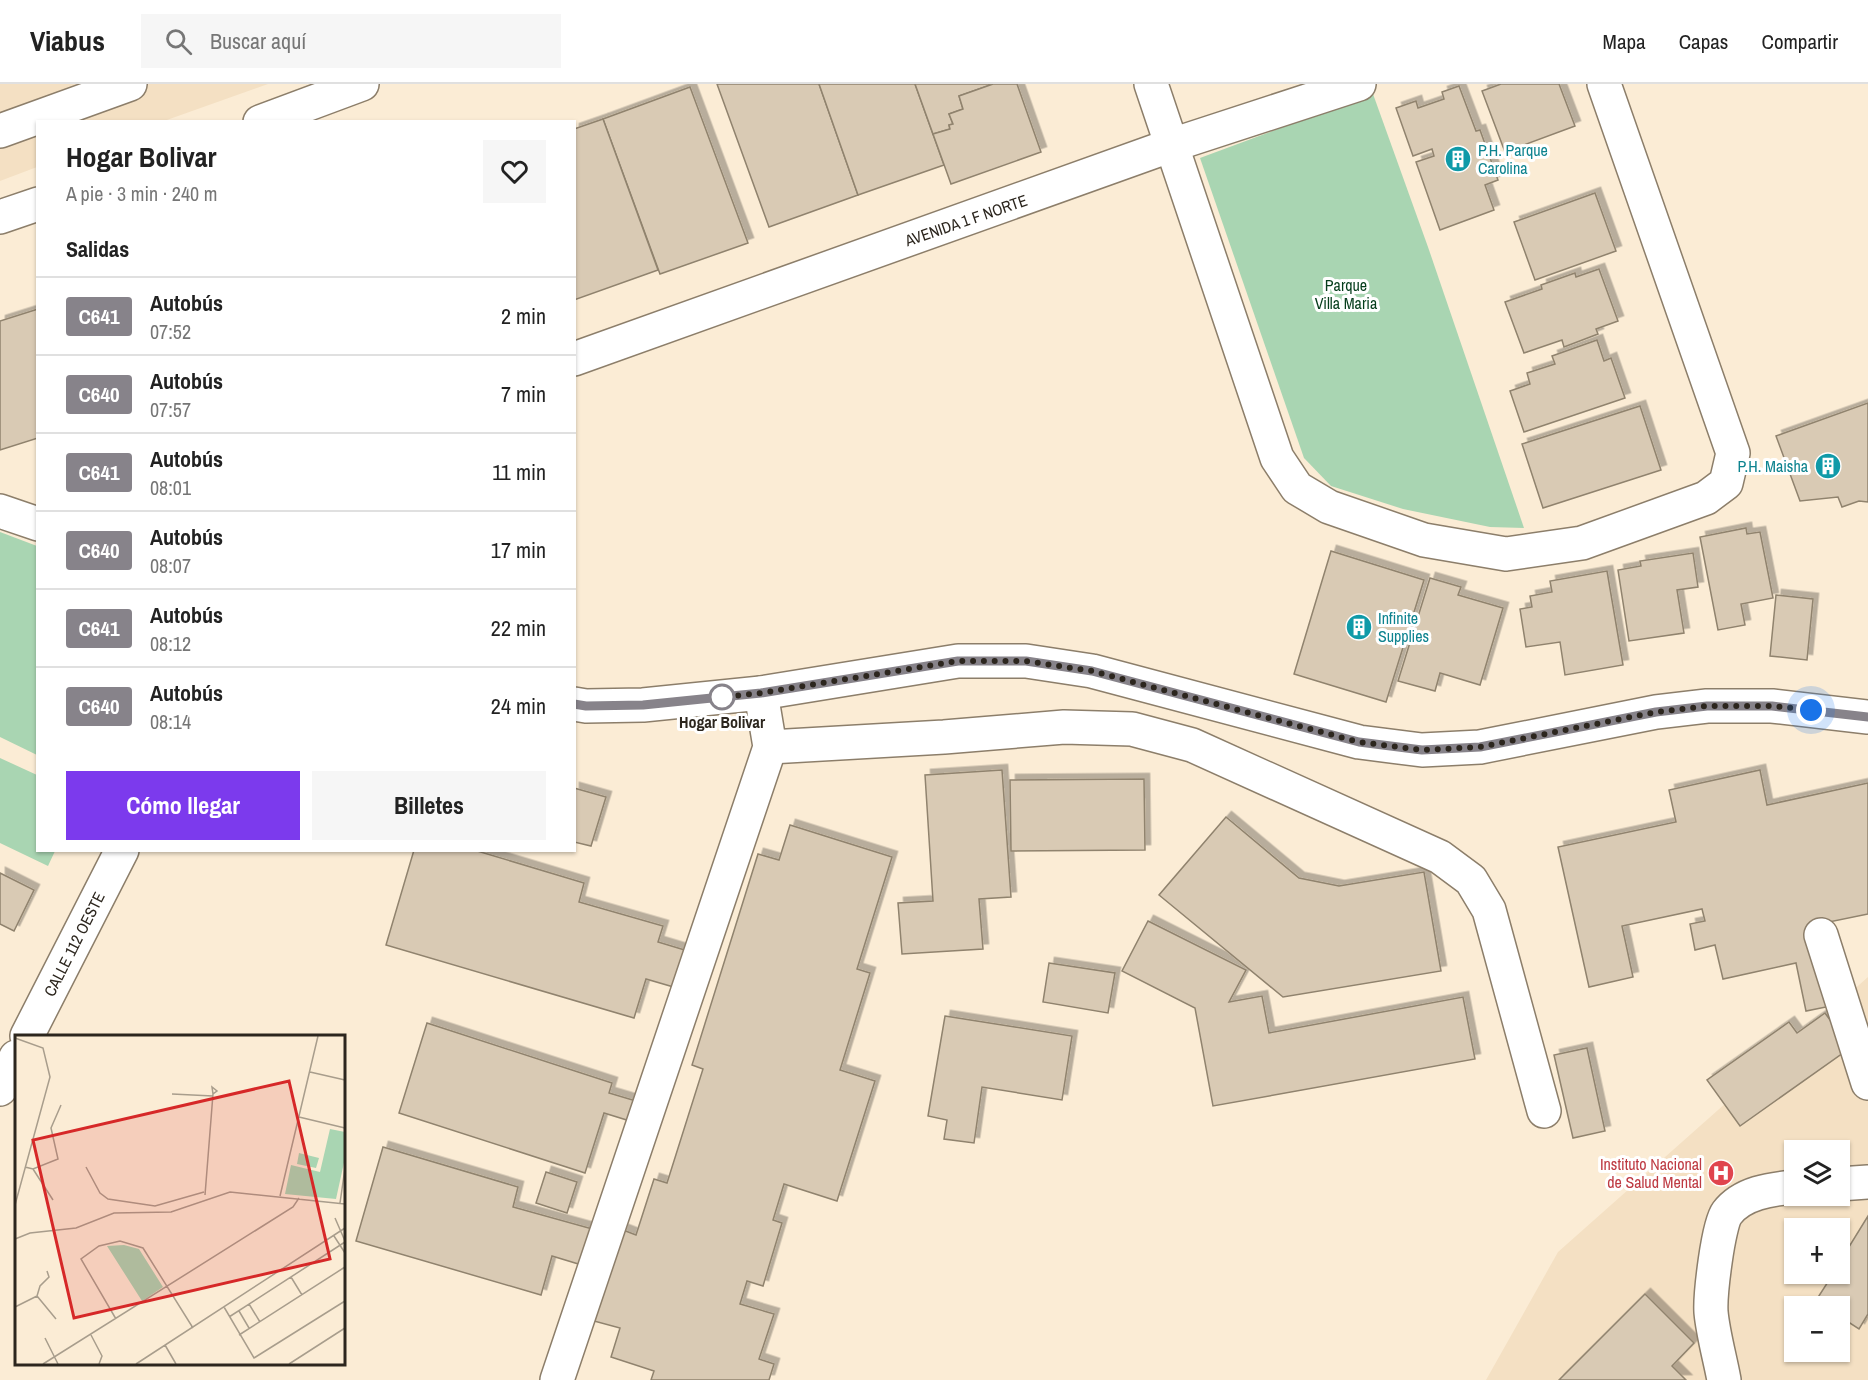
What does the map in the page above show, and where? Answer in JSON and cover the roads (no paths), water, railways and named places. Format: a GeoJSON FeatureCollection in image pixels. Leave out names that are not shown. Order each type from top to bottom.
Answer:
{"type":"FeatureCollection","features":[{"type":"Feature","properties":{"kind":"street"},"geometry":{"type":"LineString","coordinates":[[0,131],[130,84]]}},
{"type":"Feature","properties":{"kind":"street"},"geometry":{"type":"LineString","coordinates":[[265,120],[362,84]]}},
{"type":"Feature","properties":{"kind":"street"},"geometry":{"type":"LineString","coordinates":[[1151,84],[1277,458],[1297,488],[1329,507],[1424,540],[1506,554],[1582,543],[1706,498],[1726,483],[1733,453],[1604,84]]}},
{"type":"Feature","properties":{"kind":"street","name":"AVENIDA 1 F NORTE"},"geometry":{"type":"LineString","coordinates":[[576,358],[1172,146],[1359,84]]}},
{"type":"Feature","properties":{"kind":"street"},"geometry":{"type":"LineString","coordinates":[[0,218],[36,205]]}},
{"type":"Feature","properties":{"kind":"street"},"geometry":{"type":"LineString","coordinates":[[0,511],[36,523]]}},
{"type":"Feature","properties":{"kind":"street"},"geometry":{"type":"LineString","coordinates":[[576,704],[643,705],[761,693],[958,661],[1026,661],[1092,671],[1359,742],[1422,750],[1480,747],[1656,712],[1707,706],[1772,706],[1868,717]]}},
{"type":"Feature","properties":{"kind":"street"},"geometry":{"type":"LineString","coordinates":[[557,1380],[770,747],[761,693]]}},
{"type":"Feature","properties":{"kind":"street"},"geometry":{"type":"LineString","coordinates":[[770,747],[944,737],[1064,727],[1132,729],[1192,745],[1440,857],[1471,880],[1489,910],[1544,1111]]}},
{"type":"Feature","properties":{"kind":"street","name":"CALLE 112 OESTE"},"geometry":{"type":"LineString","coordinates":[[28,1035],[121,852]]}},
{"type":"Feature","properties":{"kind":"street"},"geometry":{"type":"LineString","coordinates":[[1821,935],[1868,1083]]}},
{"type":"Feature","properties":{"kind":"street"},"geometry":{"type":"LineString","coordinates":[[0,1089],[15,1058]]}},
{"type":"Feature","properties":{"kind":"street"},"geometry":{"type":"LineString","coordinates":[[1850,1183],[1868,1182]]}},
{"type":"Feature","properties":{"kind":"street"},"geometry":{"type":"LineString","coordinates":[[1724,1380],[1711,1311],[1717,1244],[1726,1213],[1747,1197],[1784,1188]]}},
{"type":"Feature","properties":{"kind":"place","name":"P.H. Parque Carolina"},"geometry":{"type":"Point","coordinates":[1458,159]}},
{"type":"Feature","properties":{"kind":"place","name":"P.H. Maisha"},"geometry":{"type":"Point","coordinates":[1828,466]}},
{"type":"Feature","properties":{"kind":"place","name":"Infinite Supplies"},"geometry":{"type":"Point","coordinates":[1359,627]}},
{"type":"Feature","properties":{"kind":"place","name":"Hogar Bolivar"},"geometry":{"type":"Point","coordinates":[722,697]}},
{"type":"Feature","properties":{"kind":"place","name":"Instituto Nacional de Salud Mental"},"geometry":{"type":"Point","coordinates":[1721,1173]}},
{"type":"Feature","properties":{"kind":"park label","name":"Parque Villa Maria"},"geometry":{"type":"Point","coordinates":[1346,294]}}]}
